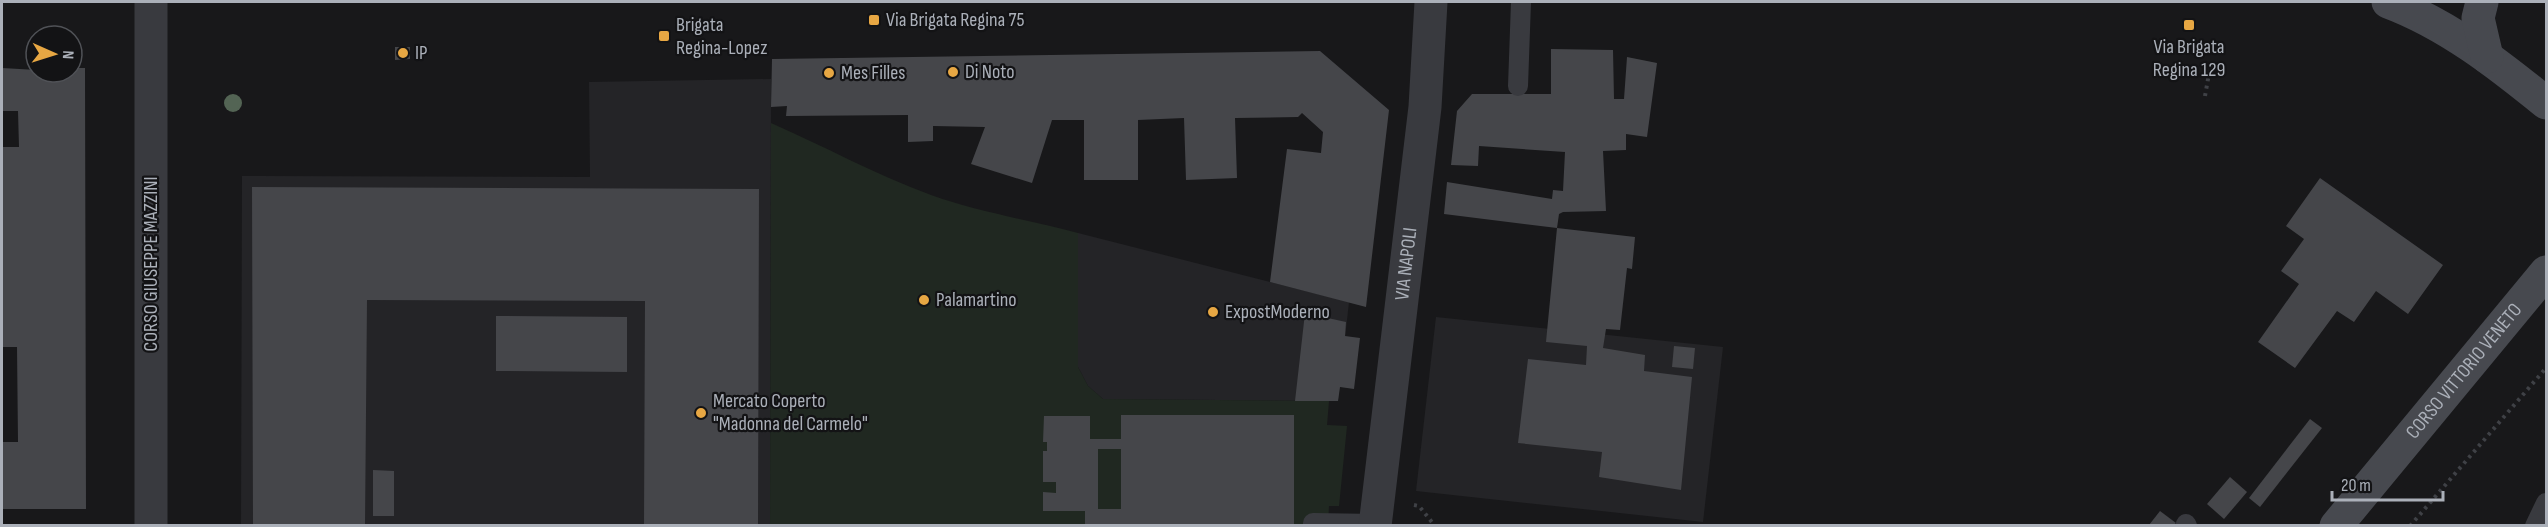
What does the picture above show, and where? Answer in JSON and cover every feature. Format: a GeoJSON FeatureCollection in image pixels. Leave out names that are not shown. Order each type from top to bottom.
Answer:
{"type":"FeatureCollection","features":[{"type":"Feature","properties":{"kind":"main road"},"geometry":{"type":"LineString","coordinates":[[2388,2],[2421,16],[2487,57],[2547,104]]}},
{"type":"Feature","properties":{"kind":"main road"},"geometry":{"type":"LineString","coordinates":[[2482,2],[2478,18],[2487,57]]}},
{"type":"Feature","properties":{"kind":"main road","name":"CORSO VITTORIO VENETO"},"geometry":{"type":"LineString","coordinates":[[2336,525],[2547,272]]}},
{"type":"Feature","properties":{"kind":"street","name":"CORSO GIUSEPPE MAZZINI"},"geometry":{"type":"LineString","coordinates":[[151,2],[151,525]]}},
{"type":"Feature","properties":{"kind":"street","name":"VIA NAPOLI"},"geometry":{"type":"LineString","coordinates":[[1375,525],[1425,107],[1431,2]]}},
{"type":"Feature","properties":{"kind":"lane"},"geometry":{"type":"LineString","coordinates":[[1518,86],[1521,2]]}},
{"type":"Feature","properties":{"kind":"lane"},"geometry":{"type":"LineString","coordinates":[[2535,525],[2547,503]]}},
{"type":"Feature","properties":{"kind":"lane"},"geometry":{"type":"LineString","coordinates":[[1313,525],[1313,523],[1321,522],[1375,525]]}},
{"type":"Feature","properties":{"kind":"path"},"geometry":{"type":"LineString","coordinates":[[2205,96],[2210,68]]}},
{"type":"Feature","properties":{"kind":"path"},"geometry":{"type":"LineString","coordinates":[[2410,525],[2547,368]]}},
{"type":"Feature","properties":{"kind":"shaded area"},"geometry":{"type":"Polygon","coordinates":[[[771,79],[770,525],[241,526],[242,176],[590,177],[589,82],[771,79]]]}},
{"type":"Feature","properties":{"kind":"shaded area","name":"Palamartino"},"geometry":{"type":"Polygon","coordinates":[[[771,123],[890,179],[931,195],[1078,233],[1078,367],[1088,386],[1103,399],[1329,401],[1327,425],[1347,426],[1339,506],[1329,506],[1328,525],[770,526],[771,123]]]}},
{"type":"Feature","properties":{"kind":"shaded area","name":"ExpostModerno"},"geometry":{"type":"Polygon","coordinates":[[[1078,233],[1349,302],[1338,401],[1103,399],[1088,386],[1078,367],[1078,233]]]}},
{"type":"Feature","properties":{"kind":"shaded area"},"geometry":{"type":"Polygon","coordinates":[[[1436,317],[1723,347],[1703,522],[1416,491],[1436,317]]]}},
{"type":"Feature","properties":{"kind":"building","name":"IP"},"geometry":{"type":"Polygon","coordinates":[[[395,47],[410,47],[410,59],[395,60],[395,47]]]}},
{"type":"Feature","properties":{"kind":"building"},"geometry":{"type":"Polygon","coordinates":[[[1551,49],[1613,50],[1614,99],[1624,99],[1627,57],[1657,63],[1647,137],[1626,134],[1626,150],[1603,151],[1606,211],[1563,212],[1559,214],[1557,228],[1444,214],[1447,182],[1552,199],[1553,190],[1563,191],[1565,152],[1479,146],[1478,166],[1451,165],[1457,111],[1472,94],[1551,94],[1551,49]]]}},
{"type":"Feature","properties":{"kind":"building"},"geometry":{"type":"Polygon","coordinates":[[[1320,51],[1389,110],[1366,307],[1270,282],[1287,149],[1321,153],[1323,132],[1302,113],[1298,117],[1235,118],[1237,178],[1186,180],[1184,118],[1138,120],[1138,180],[1084,180],[1084,120],[1052,120],[1032,183],[971,164],[985,127],[933,126],[933,141],[908,142],[908,115],[786,116],[787,106],[771,107],[772,59],[1320,51]]]}},
{"type":"Feature","properties":{"kind":"building"},"geometry":{"type":"Polygon","coordinates":[[[2,68],[24,69],[24,84],[84,84],[85,68],[86,509],[2,509],[2,442],[18,442],[17,347],[2,347],[2,147],[19,147],[18,111],[2,111],[2,68]]]}},
{"type":"Feature","properties":{"kind":"building"},"geometry":{"type":"Polygon","coordinates":[[[2320,178],[2443,265],[2408,314],[2376,291],[2354,322],[2337,311],[2295,368],[2258,342],[2299,284],[2281,271],[2304,239],[2286,226],[2320,178]]]}},
{"type":"Feature","properties":{"kind":"building","name":"Mercato Coperto \"Madonna del Carmelo\""},"geometry":{"type":"Polygon","coordinates":[[[252,187],[759,189],[758,525],[644,525],[645,301],[367,300],[365,525],[253,525],[252,187]]]}},
{"type":"Feature","properties":{"kind":"building"},"geometry":{"type":"Polygon","coordinates":[[[1557,228],[1635,237],[1632,269],[1627,268],[1620,330],[1606,329],[1603,348],[1645,355],[1644,371],[1692,377],[1681,490],[1599,477],[1602,452],[1518,443],[1528,359],[1586,365],[1587,346],[1546,342],[1557,228]]]}},
{"type":"Feature","properties":{"kind":"building"},"geometry":{"type":"Polygon","coordinates":[[[1305,313],[1346,322],[1345,336],[1360,338],[1354,389],[1340,387],[1338,401],[1295,401],[1305,313]]]}},
{"type":"Feature","properties":{"kind":"building"},"geometry":{"type":"Polygon","coordinates":[[[496,316],[627,317],[627,372],[496,371],[496,316]]]}},
{"type":"Feature","properties":{"kind":"building"},"geometry":{"type":"Polygon","coordinates":[[[1674,346],[1695,348],[1693,369],[1672,367],[1674,346]]]}},
{"type":"Feature","properties":{"kind":"building"},"geometry":{"type":"Polygon","coordinates":[[[1121,415],[1294,415],[1294,525],[1085,525],[1085,511],[1043,511],[1043,492],[1056,493],[1056,482],[1043,482],[1043,451],[1047,451],[1047,442],[1043,442],[1044,416],[1090,416],[1090,439],[1121,439],[1121,415]],[[1098,449],[1098,509],[1121,509],[1121,449],[1098,449]]]}},
{"type":"Feature","properties":{"kind":"building"},"geometry":{"type":"Polygon","coordinates":[[[2310,419],[2322,428],[2260,507],[2249,498],[2310,419]]]}},
{"type":"Feature","properties":{"kind":"building"},"geometry":{"type":"Polygon","coordinates":[[[373,470],[394,471],[394,516],[373,516],[373,470]]]}},
{"type":"Feature","properties":{"kind":"building"},"geometry":{"type":"Polygon","coordinates":[[[2230,477],[2247,492],[2224,519],[2207,504],[2230,477]]]}},
{"type":"Feature","properties":{"kind":"building"},"geometry":{"type":"Polygon","coordinates":[[[2160,511],[2176,523],[2174,525],[2149,525],[2160,511]]]}},
{"type":"Feature","properties":{"kind":"place","name":"Via Brigata Regina 75"},"geometry":{"type":"Point","coordinates":[874,20]}},
{"type":"Feature","properties":{"kind":"place","name":"Via Brigata Regina 129"},"geometry":{"type":"Point","coordinates":[2189,25]}},
{"type":"Feature","properties":{"kind":"place","name":"Brigata Regina-Lopez"},"geometry":{"type":"Point","coordinates":[664,36]}},
{"type":"Feature","properties":{"kind":"place","name":"IP"},"geometry":{"type":"Point","coordinates":[403,53]}},
{"type":"Feature","properties":{"kind":"place","name":"Di Noto"},"geometry":{"type":"Point","coordinates":[953,72]}},
{"type":"Feature","properties":{"kind":"place","name":"Mes Filles"},"geometry":{"type":"Point","coordinates":[829,73]}},
{"type":"Feature","properties":{"kind":"place","name":"Palamartino"},"geometry":{"type":"Point","coordinates":[924,300]}},
{"type":"Feature","properties":{"kind":"place","name":"ExpostModerno"},"geometry":{"type":"Point","coordinates":[1213,312]}},
{"type":"Feature","properties":{"kind":"place","name":"Mercato Coperto \"Madonna del Carmelo\""},"geometry":{"type":"Point","coordinates":[701,413]}}]}
